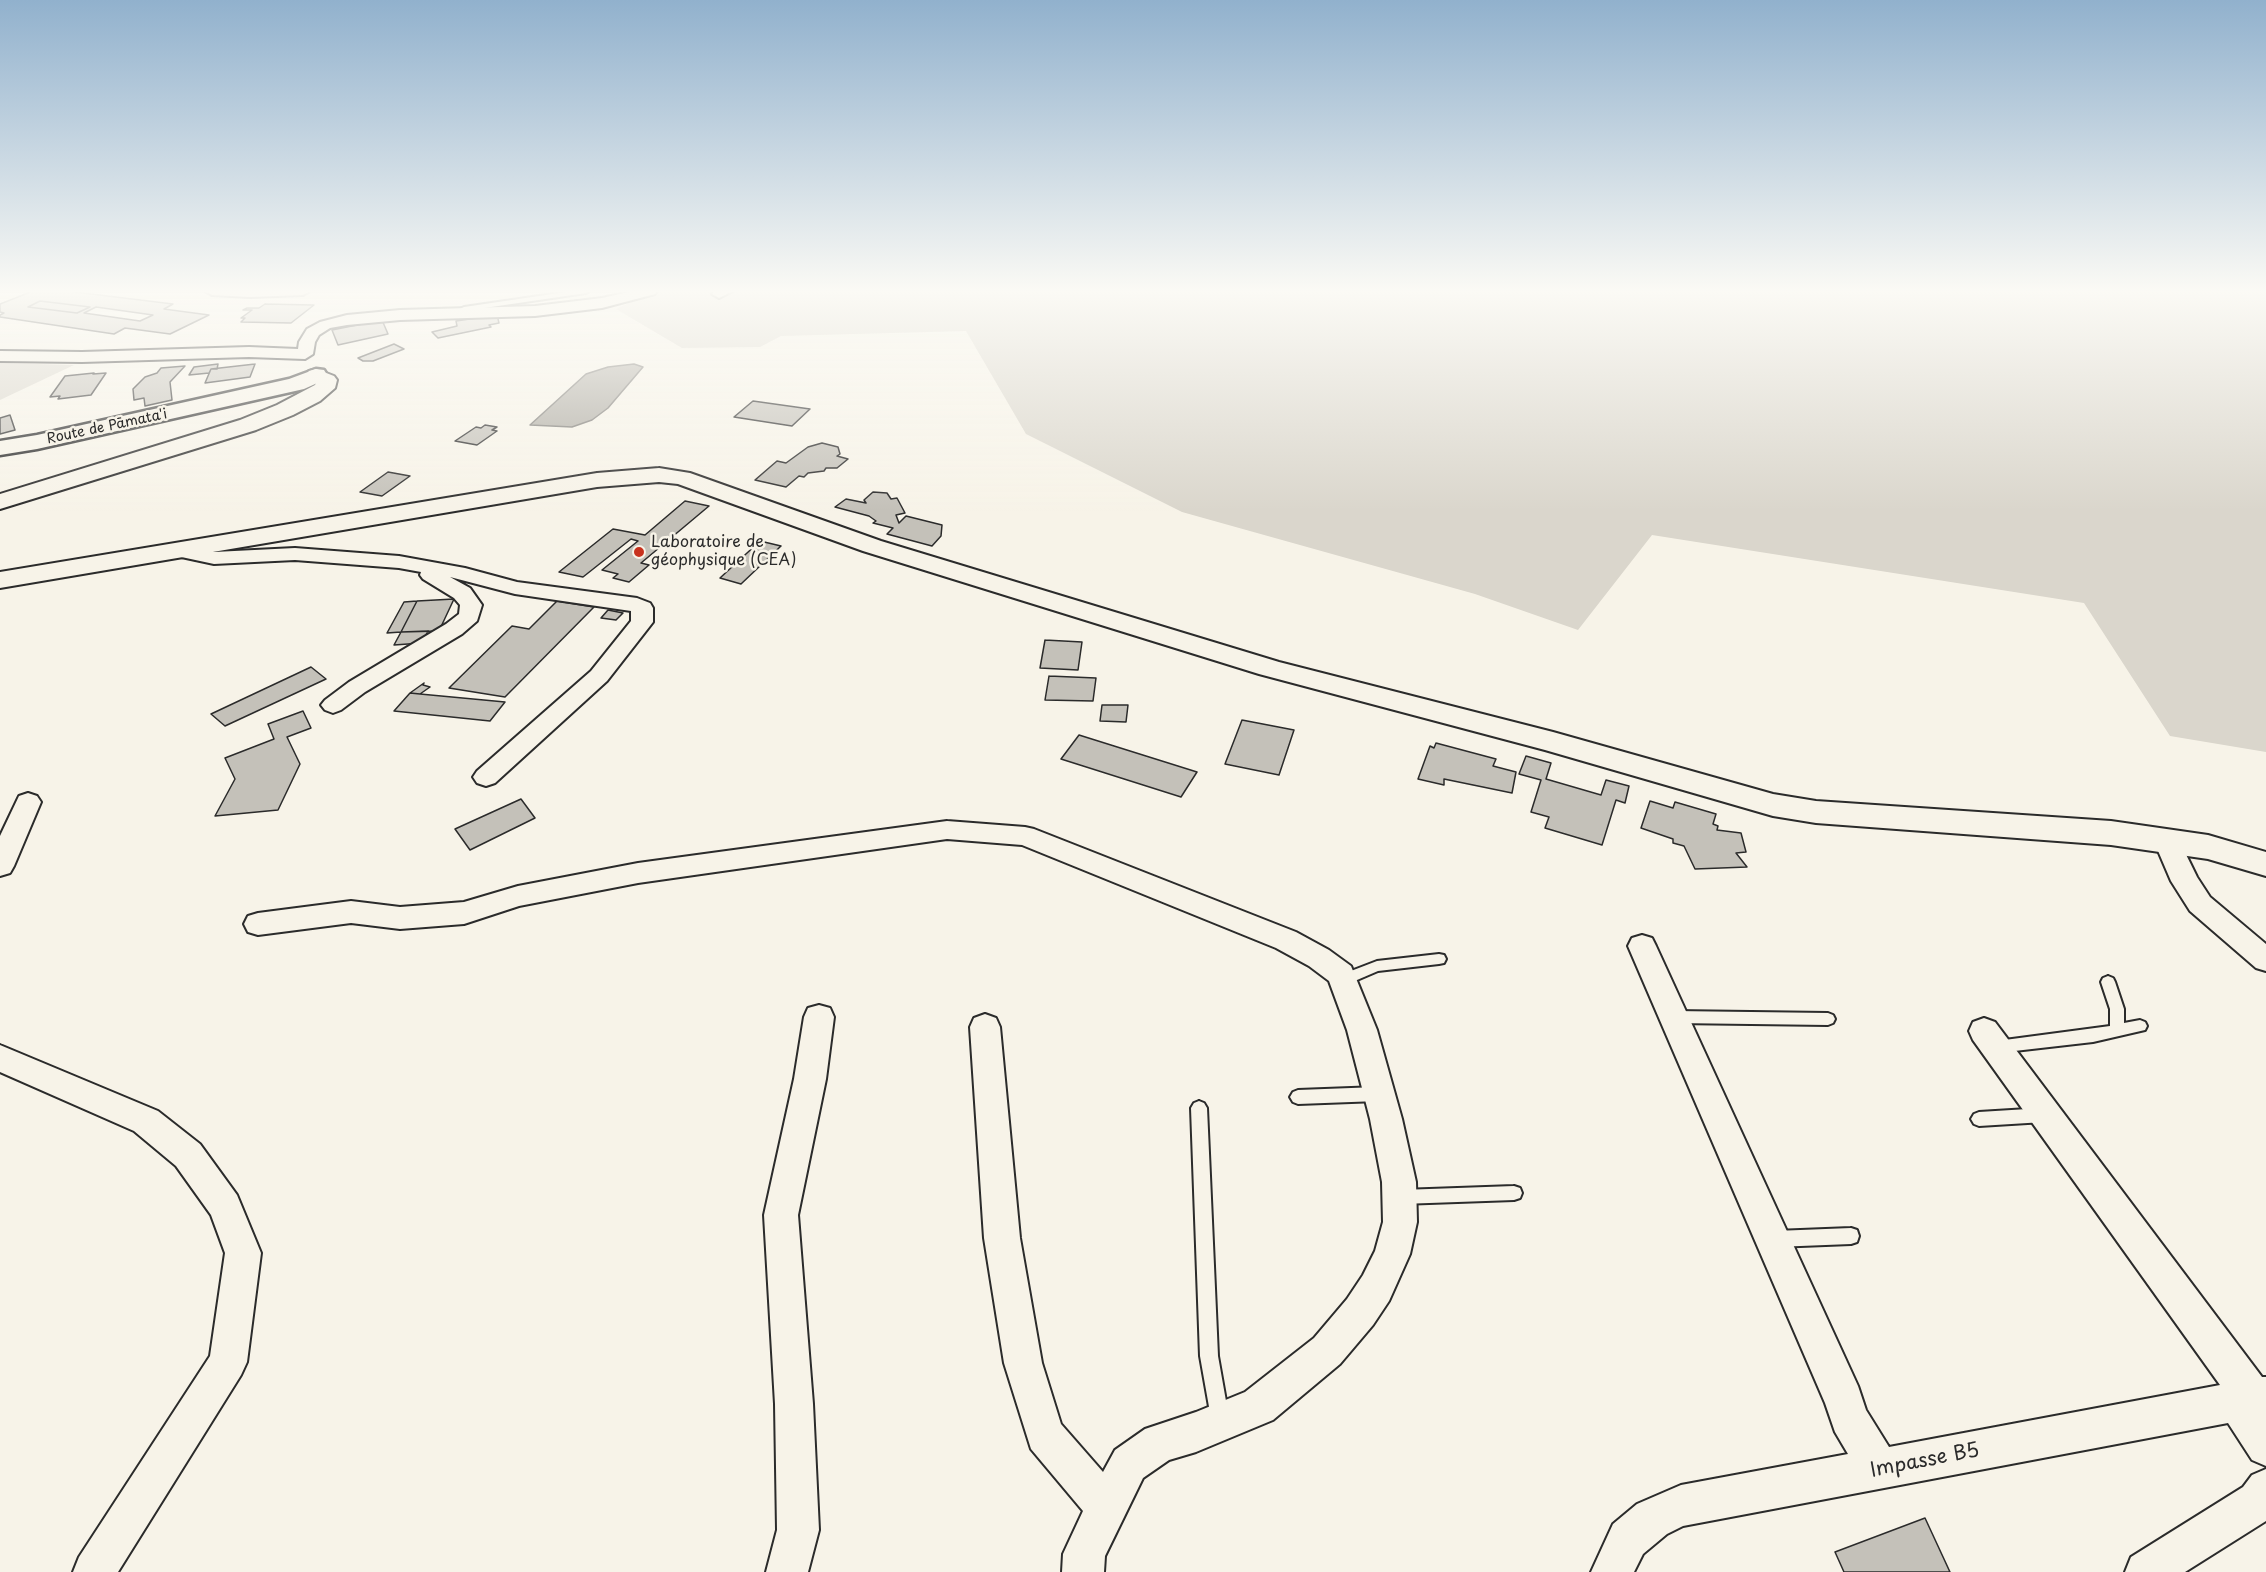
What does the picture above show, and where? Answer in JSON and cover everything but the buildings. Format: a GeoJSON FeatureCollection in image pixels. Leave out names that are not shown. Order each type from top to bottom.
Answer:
{"type":"FeatureCollection","features":[{"type":"Feature","properties":{"kind":"main road","name":"Route de Pāmata'i"},"geometry":{"type":"LineString","coordinates":[[0,448],[37,442],[296,384],[316,375]]}},
{"type":"Feature","properties":{"kind":"street"},"geometry":{"type":"LineString","coordinates":[[0,502],[248,425],[285,410],[325,387],[327,380],[316,375],[321,371],[318,364]]}},
{"type":"Feature","properties":{"kind":"street"},"geometry":{"type":"LineString","coordinates":[[0,580],[597,480],[638,475],[670,477],[738,497],[872,546],[1269,668],[1553,742],[1773,805],[1816,812],[2021,825],[2166,840],[2208,847],[2266,864]]}},
{"type":"Feature","properties":{"kind":"street"},"geometry":{"type":"LineString","coordinates":[[179,551],[214,558],[295,555],[399,562],[465,574],[515,588],[629,603],[642,608],[642,622],[599,676],[486,777]]}},
{"type":"Feature","properties":{"kind":"street"},"geometry":{"type":"LineString","coordinates":[[333,705],[367,681],[454,629],[469,616],[471,604],[462,593],[442,580],[399,562]]}},
{"type":"Feature","properties":{"kind":"street"},"geometry":{"type":"LineString","coordinates":[[0,866],[28,802]]}},
{"type":"Feature","properties":{"kind":"street"},"geometry":{"type":"LineString","coordinates":[[258,924],[351,912],[400,918],[464,913],[518,896],[638,873],[947,830],[1025,836],[1286,940],[1319,958],[1341,974],[1362,1030],[1399,1182],[1400,1222],[1392,1254],[1376,1288],[1360,1312],[1327,1351],[1260,1406],[1159,1443],[1129,1464],[1083,1554],[1083,1572]]}},
{"type":"Feature","properties":{"kind":"street"},"geometry":{"type":"LineString","coordinates":[[2166,840],[2185,881],[2200,904],[2266,960]]}},
{"type":"Feature","properties":{"kind":"street"},"geometry":{"type":"LineString","coordinates":[[1642,946],[1844,1400],[1849,1418],[1880,1470]]}},
{"type":"Feature","properties":{"kind":"street"},"geometry":{"type":"LineString","coordinates":[[788,1572],[798,1530],[794,1404],[781,1215],[810,1079],[819,1017]]}},
{"type":"Feature","properties":{"kind":"street"},"geometry":{"type":"LineString","coordinates":[[985,1027],[1002,1238],[1023,1364],[1045,1435],[1107,1508]]}},
{"type":"Feature","properties":{"kind":"street"},"geometry":{"type":"LineString","coordinates":[[1990,1039],[2252,1399],[2266,1446]]}},
{"type":"Feature","properties":{"kind":"street"},"geometry":{"type":"LineString","coordinates":[[0,1058],[146,1121],[188,1155],[225,1206],[243,1252],[228,1362],[94,1572]]}},
{"type":"Feature","properties":{"kind":"street","name":"Impasse B5"},"geometry":{"type":"LineString","coordinates":[[1612,1572],[1628,1539],[1652,1519],[1681,1506],[2252,1399]]}},
{"type":"Feature","properties":{"kind":"street"},"geometry":{"type":"LineString","coordinates":[[2146,1572],[2258,1502],[2266,1489]]}},
{"type":"Feature","properties":{"kind":"lane"},"geometry":{"type":"LineString","coordinates":[[1343,980],[1377,966],[1440,959]]}},
{"type":"Feature","properties":{"kind":"lane"},"geometry":{"type":"LineString","coordinates":[[2108,982],[2117,1009],[2117,1031]]}},
{"type":"Feature","properties":{"kind":"lane"},"geometry":{"type":"LineString","coordinates":[[1672,1017],[1828,1019]]}},
{"type":"Feature","properties":{"kind":"lane"},"geometry":{"type":"LineString","coordinates":[[1990,1039],[2117,1031],[2140,1026]]}},
{"type":"Feature","properties":{"kind":"lane"},"geometry":{"type":"LineString","coordinates":[[1298,1097],[1379,1094]]}},
{"type":"Feature","properties":{"kind":"lane"},"geometry":{"type":"LineString","coordinates":[[1199,1108],[1209,1356],[1221,1421]]}},
{"type":"Feature","properties":{"kind":"lane"},"geometry":{"type":"LineString","coordinates":[[1979,1119],[2045,1115]]}},
{"type":"Feature","properties":{"kind":"lane"},"geometry":{"type":"LineString","coordinates":[[1400,1197],[1514,1193]]}},
{"type":"Feature","properties":{"kind":"lane"},"geometry":{"type":"LineString","coordinates":[[1771,1239],[1851,1236]]}},
{"type":"Feature","properties":{"kind":"shaded area"},"geometry":{"type":"Polygon","coordinates":[[[0,364],[74,365],[0,400],[0,364]]]}},
{"type":"Feature","properties":{"kind":"shaded area"},"geometry":{"type":"Polygon","coordinates":[[[635,364],[643,367],[608,408],[592,420],[572,427],[530,425],[586,374],[608,367],[635,364]]]}},
{"type":"Feature","properties":{"kind":"shaded area"},"geometry":{"type":"Polygon","coordinates":[[[985,364],[2266,364],[2266,752],[2170,736],[2084,603],[1652,535],[1578,630],[1475,594],[1182,512],[1026,434],[985,364]]]}},
{"type":"Feature","properties":{"kind":"place","name":"Laboratoire de géophysique (CEA)"},"geometry":{"type":"Point","coordinates":[639,552]}}]}
